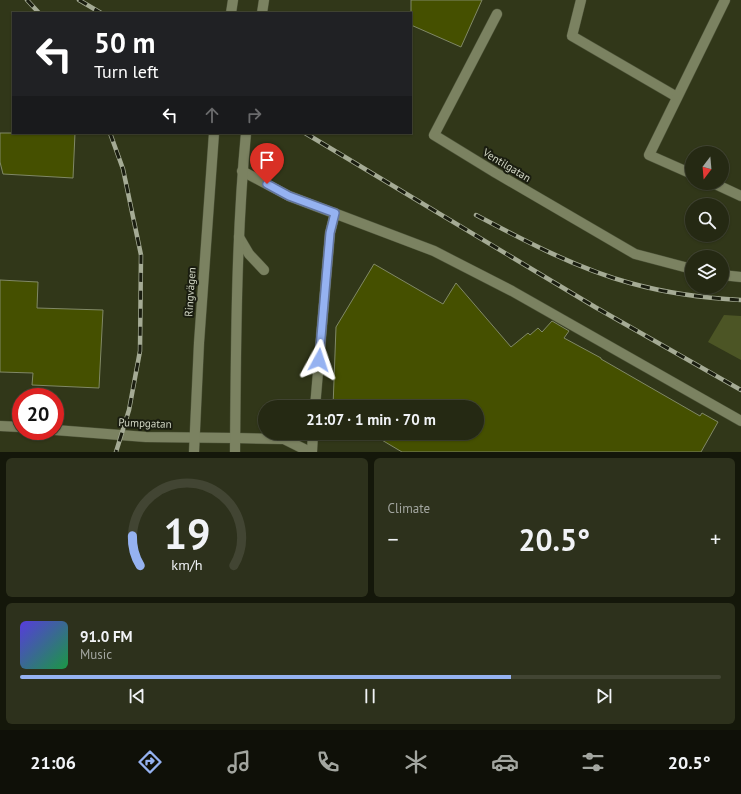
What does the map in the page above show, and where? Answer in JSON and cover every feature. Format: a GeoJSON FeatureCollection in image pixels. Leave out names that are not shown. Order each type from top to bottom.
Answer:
{"type":"FeatureCollection","features":[{"type":"Feature","properties":{"kind":"main road"},"geometry":{"type":"LineString","coordinates":[[231,12],[233,0]]}},
{"type":"Feature","properties":{"kind":"main road"},"geometry":{"type":"LineString","coordinates":[[262,12],[264,0]]}},
{"type":"Feature","properties":{"kind":"main road"},"geometry":{"type":"LineString","coordinates":[[581,0],[572,36],[677,97]]}},
{"type":"Feature","properties":{"kind":"main road"},"geometry":{"type":"LineString","coordinates":[[685,171],[649,155],[725,0]]}},
{"type":"Feature","properties":{"kind":"main road","name":"Ventilgatan"},"geometry":{"type":"LineString","coordinates":[[497,14],[434,135],[635,254],[685,267]]}},
{"type":"Feature","properties":{"kind":"main road","name":"Ringvägen"},"geometry":{"type":"LineString","coordinates":[[194,452],[201,314],[214,134]]}},
{"type":"Feature","properties":{"kind":"main road"},"geometry":{"type":"LineString","coordinates":[[234,452],[237,290],[242,171],[246,134]]}},
{"type":"Feature","properties":{"kind":"main road"},"geometry":{"type":"LineString","coordinates":[[242,171],[289,196],[434,252],[512,291],[741,421]]}},
{"type":"Feature","properties":{"kind":"main road"},"geometry":{"type":"LineString","coordinates":[[728,190],[741,196]]}},
{"type":"Feature","properties":{"kind":"main road"},"geometry":{"type":"LineString","coordinates":[[317,400],[330,233],[335,213]]}},
{"type":"Feature","properties":{"kind":"main road"},"geometry":{"type":"LineString","coordinates":[[239,237],[250,254],[264,270]]}},
{"type":"Feature","properties":{"kind":"main road"},"geometry":{"type":"LineString","coordinates":[[729,276],[741,277]]}},
{"type":"Feature","properties":{"kind":"main road"},"geometry":{"type":"LineString","coordinates":[[0,426],[12,427]]}},
{"type":"Feature","properties":{"kind":"main road","name":"Pumpgatan"},"geometry":{"type":"LineString","coordinates":[[64,431],[146,437],[284,439],[311,452]]}},
{"type":"Feature","properties":{"kind":"main road"},"geometry":{"type":"LineString","coordinates":[[311,452],[312,440]]}},
{"type":"Feature","properties":{"kind":"green space"},"geometry":{"type":"Polygon","coordinates":[[[724,315],[741,316],[741,360],[708,342],[724,315]]]}},
{"type":"Feature","properties":{"kind":"building"},"geometry":{"type":"Polygon","coordinates":[[[411,0],[482,0],[461,47],[412,25],[411,0]]]}},
{"type":"Feature","properties":{"kind":"building"},"geometry":{"type":"Polygon","coordinates":[[[0,133],[75,134],[73,178],[3,174],[0,162],[0,133]]]}},
{"type":"Feature","properties":{"kind":"building"},"geometry":{"type":"Polygon","coordinates":[[[374,264],[443,304],[456,283],[511,347],[528,333],[530,335],[538,328],[542,332],[552,321],[569,331],[564,338],[700,416],[702,413],[718,422],[701,452],[402,452],[382,440],[484,440],[484,400],[333,400],[336,327],[374,264]]]}},
{"type":"Feature","properties":{"kind":"building"},"geometry":{"type":"Polygon","coordinates":[[[0,280],[38,282],[37,308],[103,310],[99,388],[32,385],[33,373],[0,372],[0,280]]]}},
{"type":"Feature","properties":{"kind":"railway"},"geometry":{"type":"LineString","coordinates":[[27,0],[38,12]]}},
{"type":"Feature","properties":{"kind":"railway"},"geometry":{"type":"LineString","coordinates":[[79,0],[99,12]]}},
{"type":"Feature","properties":{"kind":"railway"},"geometry":{"type":"LineString","coordinates":[[110,134],[123,169],[141,255],[140,351],[129,410],[116,452]]}},
{"type":"Feature","properties":{"kind":"railway"},"geometry":{"type":"LineString","coordinates":[[307,134],[595,307],[741,390]]}},
{"type":"Feature","properties":{"kind":"railway"},"geometry":{"type":"LineString","coordinates":[[476,215],[570,262],[610,277],[644,287],[671,292],[741,300]]}},
{"type":"Feature","properties":{"kind":"route"},"geometry":{"type":"LineString","coordinates":[[267,184],[289,196],[335,213],[330,233],[319,360]]}}]}
